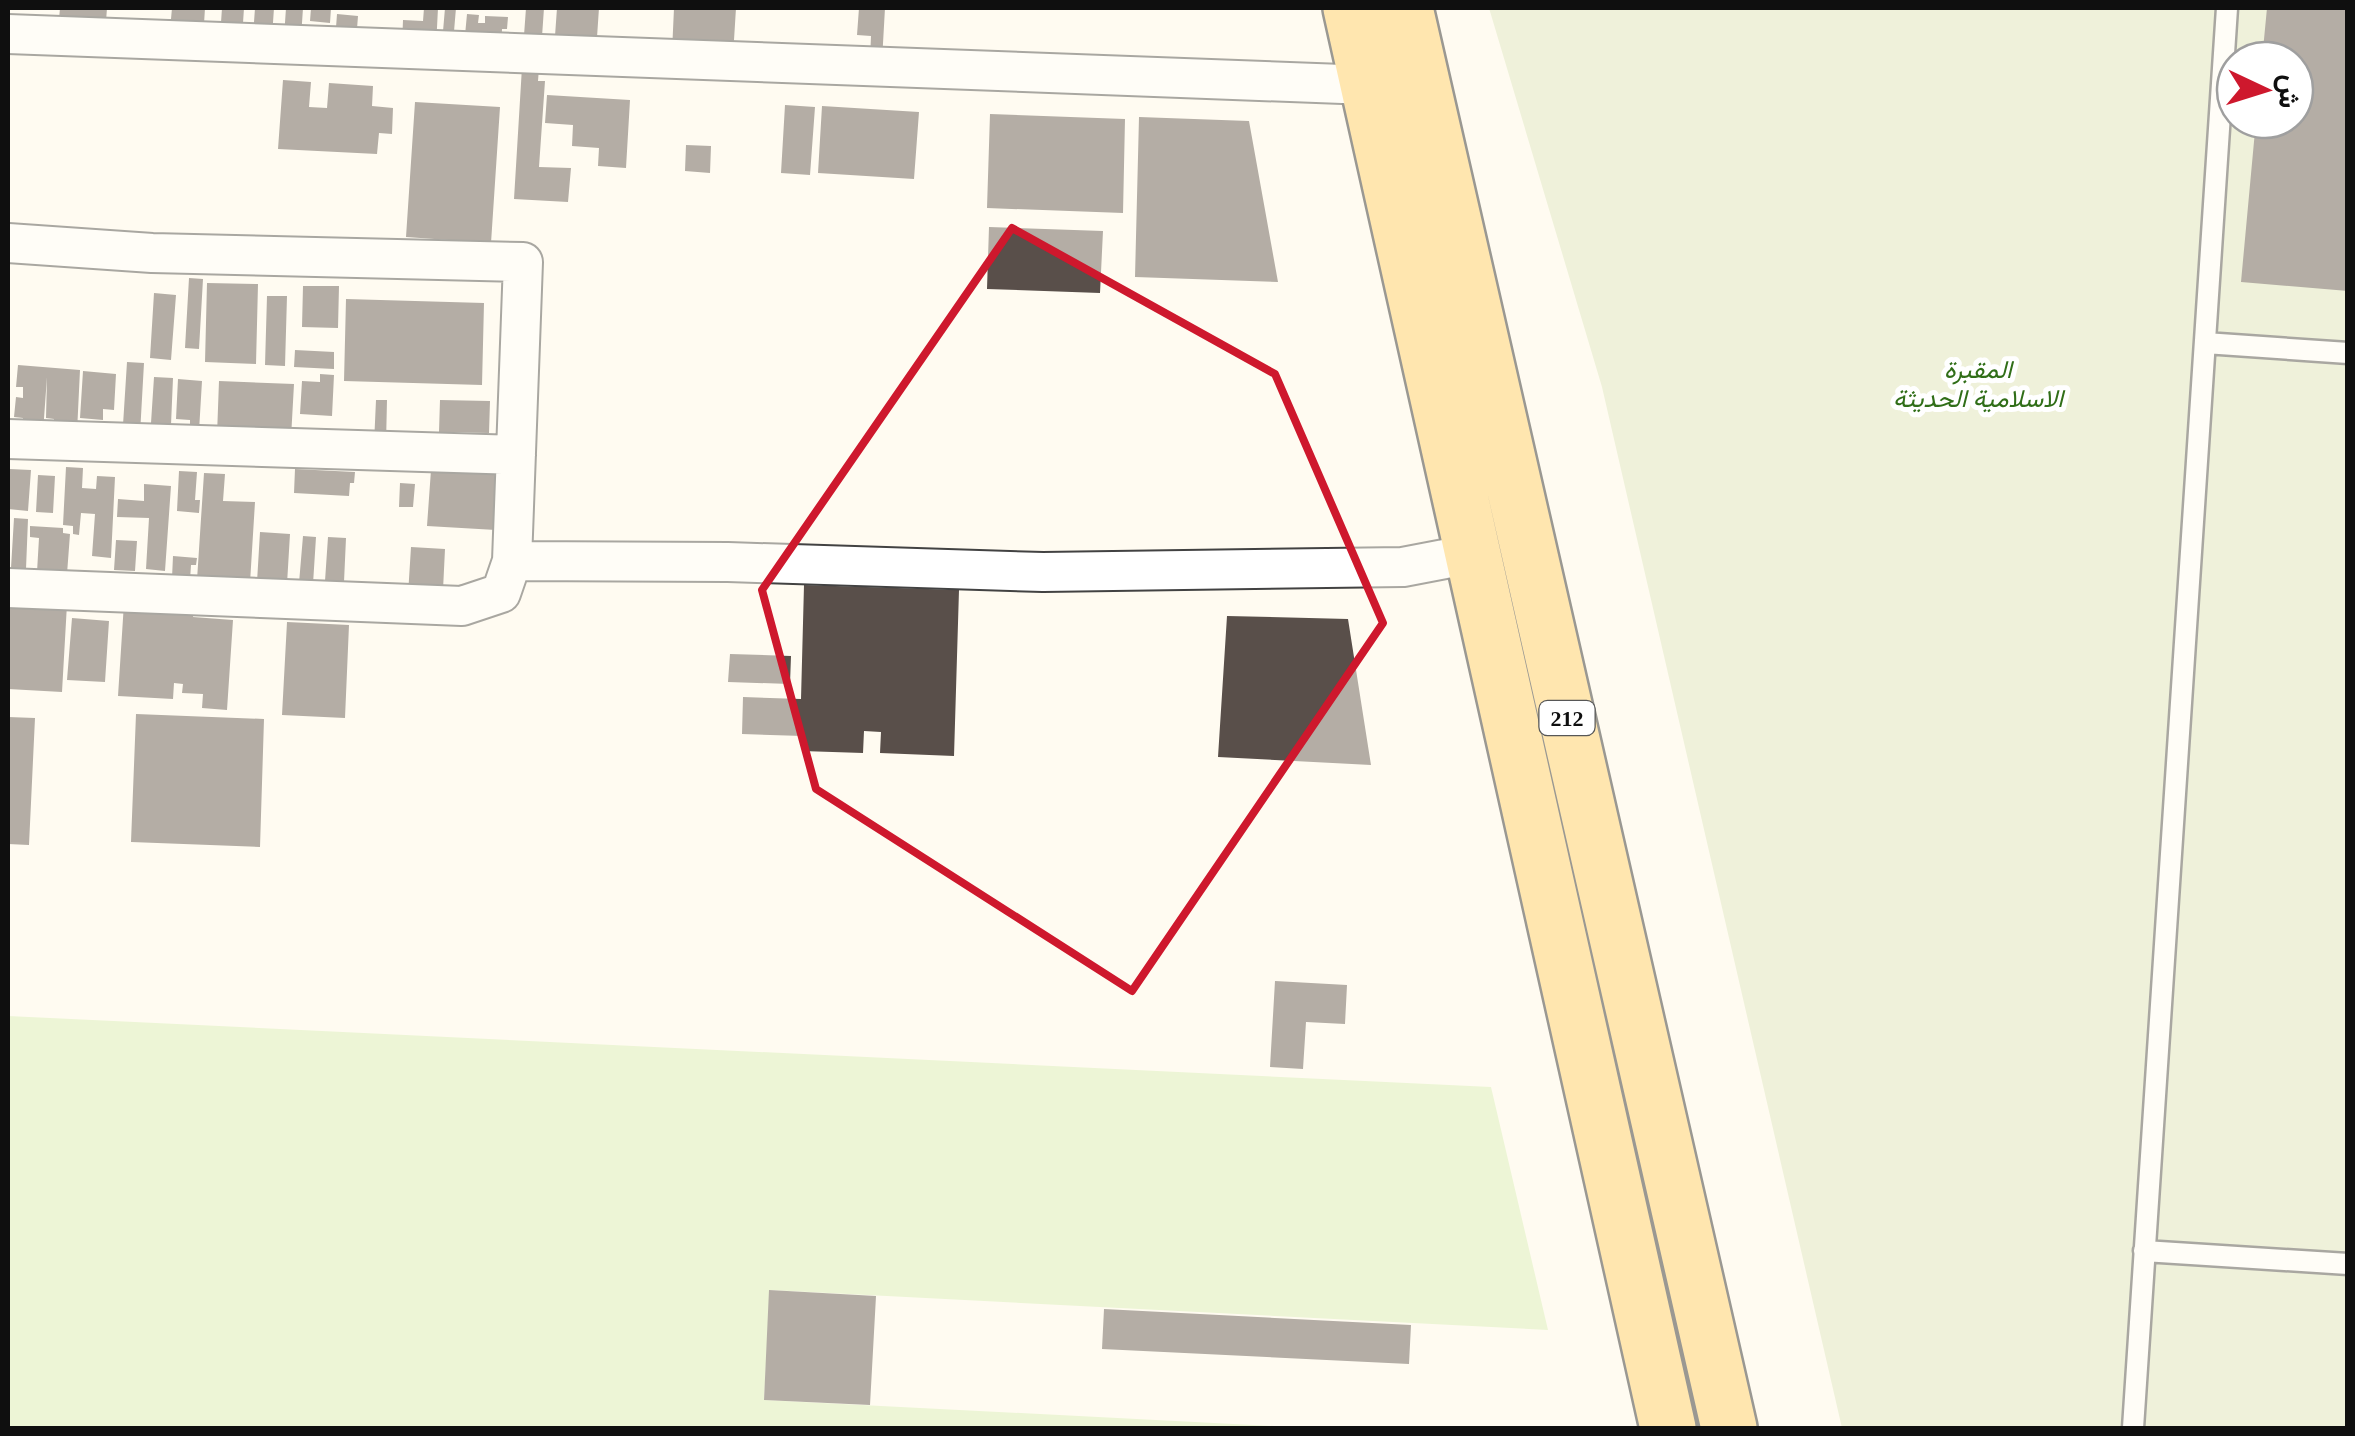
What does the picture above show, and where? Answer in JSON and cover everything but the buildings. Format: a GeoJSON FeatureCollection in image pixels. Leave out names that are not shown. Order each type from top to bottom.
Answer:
{"type":"FeatureCollection","features":[{"type":"Feature","properties":{"kind":"main road","name":"212"},"geometry":{"type":"LineString","coordinates":[[1351,8],[1668,1428]]}},
{"type":"Feature","properties":{"kind":"main road","name":"212"},"geometry":{"type":"LineString","coordinates":[[1405,8],[1729,1428]]}},
{"type":"Feature","properties":{"kind":"street"},"geometry":{"type":"LineString","coordinates":[[8,34],[1369,85]]}},
{"type":"Feature","properties":{"kind":"street"},"geometry":{"type":"LineString","coordinates":[[8,243],[152,253],[522,262],[512,562],[501,593],[462,606],[8,588]]}},
{"type":"Feature","properties":{"kind":"street"},"geometry":{"type":"LineString","coordinates":[[8,439],[516,455]]}},
{"type":"Feature","properties":{"kind":"street"},"geometry":{"type":"LineString","coordinates":[[512,562],[728,562],[1063,572],[1404,567],[1472,554]]}},
{"type":"Feature","properties":{"kind":"lane"},"geometry":{"type":"LineString","coordinates":[[2132,1428],[2226,8]]}},
{"type":"Feature","properties":{"kind":"lane"},"geometry":{"type":"LineString","coordinates":[[2205,343],[2348,353]]}},
{"type":"Feature","properties":{"kind":"lane"},"geometry":{"type":"LineString","coordinates":[[2144,1251],[2348,1264]]}},
{"type":"Feature","properties":{"kind":"highlighted area"},"geometry":{"type":"Polygon","coordinates":[[[1012,228],[1275,374],[1383,623],[1132,991],[816,789],[762,590],[1012,228]]]}},
{"type":"Feature","properties":{"kind":"green space","name":"المقبرة الاسلامية الحديثة"},"geometry":{"type":"Polygon","coordinates":[[[1489,8],[2347,8],[2347,1428],[1842,1428],[1602,387],[1489,8]]]}},
{"type":"Feature","properties":{"kind":"green space"},"geometry":{"type":"Polygon","coordinates":[[[8,1016],[1491,1087],[1548,1330],[770,1290],[764,1400],[1313,1428],[8,1428],[8,1016]]]}}]}
